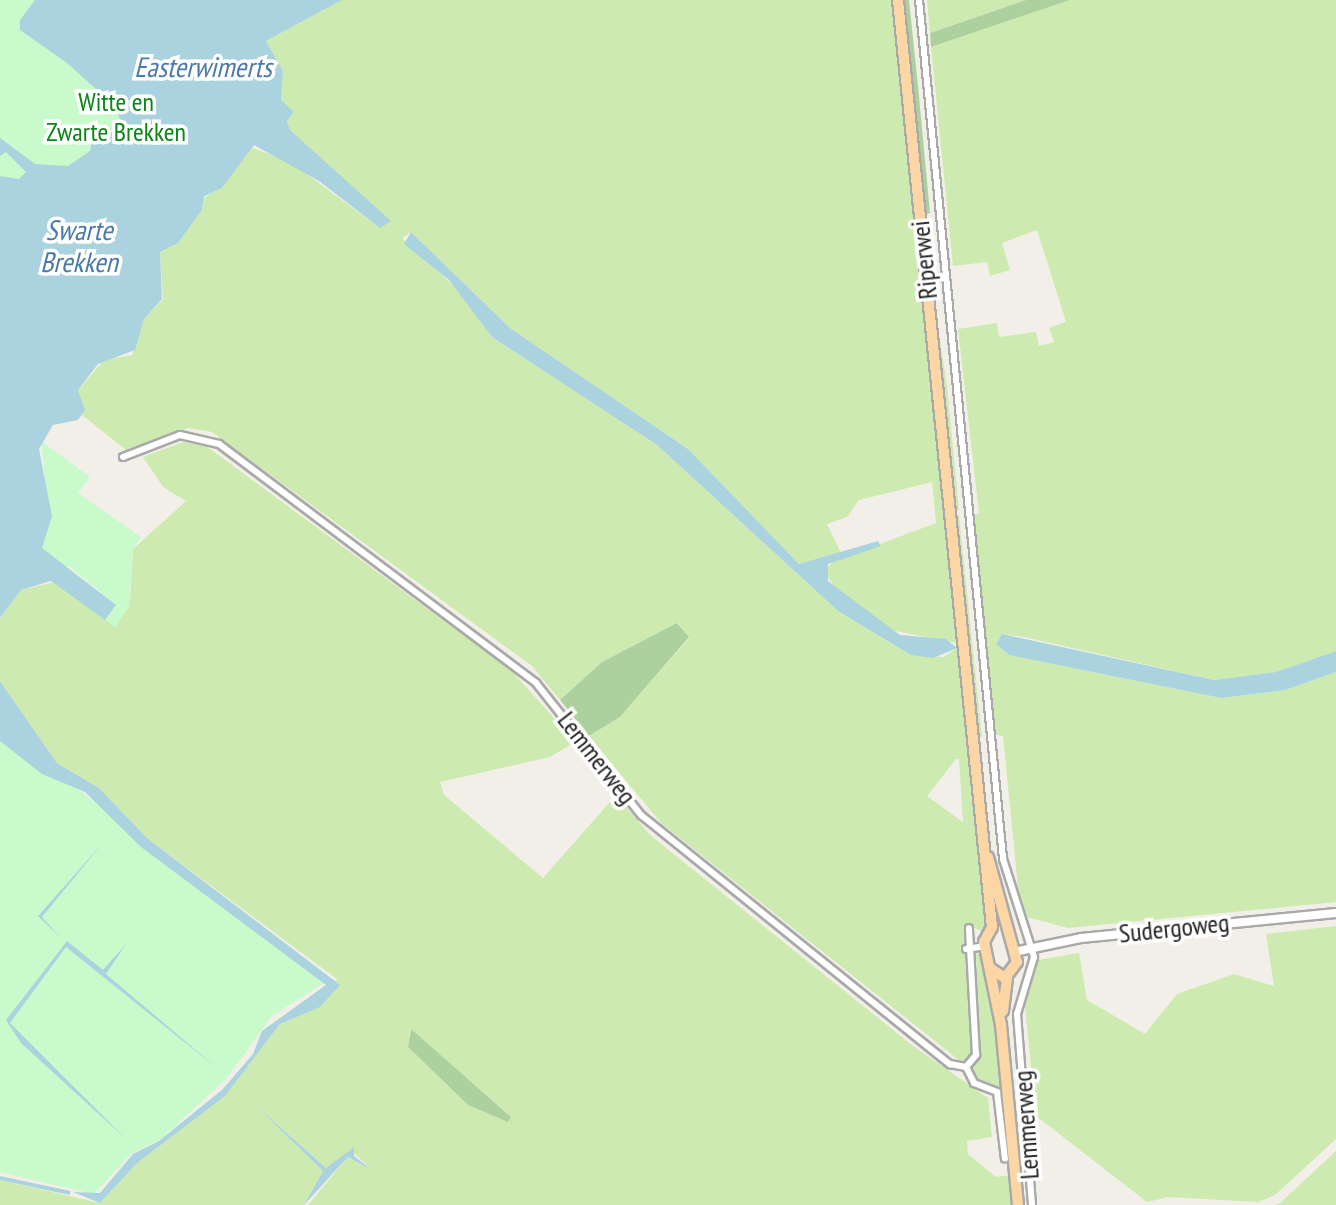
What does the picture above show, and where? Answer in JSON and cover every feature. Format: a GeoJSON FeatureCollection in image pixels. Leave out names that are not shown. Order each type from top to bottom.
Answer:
{"type":"FeatureCollection","features":[{"type":"Feature","properties":{"kind":"main road","name":"Riperwei"},"geometry":{"type":"LineString","coordinates":[[898,0],[983,841]]}},
{"type":"Feature","properties":{"kind":"main road"},"geometry":{"type":"LineString","coordinates":[[983,841],[992,927],[984,946]]}},
{"type":"Feature","properties":{"kind":"main road"},"geometry":{"type":"LineString","coordinates":[[983,841],[1014,952]]}},
{"type":"Feature","properties":{"kind":"main road"},"geometry":{"type":"LineString","coordinates":[[992,927],[1009,935]]}},
{"type":"Feature","properties":{"kind":"main road","name":"Lemmerweg"},"geometry":{"type":"LineString","coordinates":[[984,946],[1001,1025],[1018,1205]]}},
{"type":"Feature","properties":{"kind":"main road","name":"Lemmerweg"},"geometry":{"type":"LineString","coordinates":[[1001,1025],[1007,978],[1016,969],[1014,952]]}},
{"type":"Feature","properties":{"kind":"main road"},"geometry":{"type":"LineString","coordinates":[[990,968],[1007,978]]}},
{"type":"Feature","properties":{"kind":"street","name":"Riperwei"},"geometry":{"type":"LineString","coordinates":[[919,0],[968,511]]}},
{"type":"Feature","properties":{"kind":"street","name":"Lemmerweg"},"geometry":{"type":"LineString","coordinates":[[123,457],[180,435],[219,444],[536,683],[641,815],[950,1064],[966,1068],[974,1083],[999,1095],[1005,1159]]}},
{"type":"Feature","properties":{"kind":"street","name":"Lemmerweg"},"geometry":{"type":"LineString","coordinates":[[968,511],[1004,871],[1032,948],[1034,964],[1017,1019],[1032,1205]]}},
{"type":"Feature","properties":{"kind":"street","name":"Sudergoweg"},"geometry":{"type":"LineString","coordinates":[[1014,952],[1336,913]]}},
{"type":"Feature","properties":{"kind":"street"},"geometry":{"type":"LineString","coordinates":[[966,1068],[976,1051],[966,949],[969,929]]}},
{"type":"Feature","properties":{"kind":"street"},"geometry":{"type":"LineString","coordinates":[[966,949],[984,946]]}},
{"type":"Feature","properties":{"kind":"green space","name":"Witte en Zwarte Brekken"},"geometry":{"type":"Polygon","coordinates":[[[0,0],[330,0],[262,42],[264,132],[150,262],[151,303],[118,352],[99,362],[78,389],[84,410],[53,424],[33,445],[50,522],[41,441],[90,477],[78,493],[141,537],[133,549],[129,607],[115,627],[105,620],[116,605],[69,566],[21,590],[0,618],[0,0]]]}},
{"type":"Feature","properties":{"kind":"green space"},"geometry":{"type":"Polygon","coordinates":[[[342,0],[894,0],[957,643],[890,630],[838,594],[825,571],[832,562],[936,523],[932,482],[859,500],[847,517],[827,524],[841,553],[799,564],[688,449],[510,328],[411,232],[402,238],[455,287],[492,337],[657,445],[838,611],[911,655],[944,657],[957,648],[988,924],[982,931],[968,926],[964,940],[973,1051],[965,1065],[661,823],[589,736],[620,717],[689,638],[678,623],[602,662],[560,700],[532,666],[212,432],[188,428],[126,450],[82,415],[78,390],[104,360],[132,355],[144,319],[163,299],[160,252],[178,243],[202,210],[204,196],[222,188],[250,147],[289,161],[380,228],[290,130],[281,100],[283,71],[266,41],[342,0]],[[956,759],[927,796],[963,822],[959,759],[956,759]]]}},
{"type":"Feature","properties":{"kind":"green space"},"geometry":{"type":"Polygon","coordinates":[[[902,0],[909,0],[918,86],[930,213],[924,214],[902,0]]]}},
{"type":"Feature","properties":{"kind":"green space"},"geometry":{"type":"Polygon","coordinates":[[[927,0],[1026,0],[930,33],[927,0]]]}},
{"type":"Feature","properties":{"kind":"green space"},"geometry":{"type":"Polygon","coordinates":[[[1026,0],[1070,0],[931,47],[930,33],[1026,0]]]}},
{"type":"Feature","properties":{"kind":"green space"},"geometry":{"type":"Polygon","coordinates":[[[1070,0],[1336,0],[1336,651],[1276,672],[1214,680],[1024,637],[1002,634],[996,644],[1009,655],[1221,698],[1285,690],[1336,672],[1336,902],[1068,928],[1027,917],[1018,888],[1003,736],[993,734],[971,517],[979,513],[958,329],[997,323],[999,337],[1036,332],[1039,346],[1054,342],[1049,328],[1066,322],[1037,230],[1002,243],[1010,270],[990,276],[987,262],[953,266],[931,47],[1070,0]]]}},
{"type":"Feature","properties":{"kind":"green space"},"geometry":{"type":"Polygon","coordinates":[[[930,278],[947,386],[959,510],[953,511],[930,278]]]}},
{"type":"Feature","properties":{"kind":"green space"},"geometry":{"type":"Polygon","coordinates":[[[183,442],[206,446],[512,671],[575,742],[550,757],[440,782],[444,795],[543,878],[616,795],[650,835],[913,1046],[988,1098],[992,1137],[967,1141],[968,1154],[996,1177],[1011,1175],[1014,1205],[308,1205],[348,1157],[371,1169],[354,1153],[326,1168],[253,1103],[323,1171],[304,1205],[0,1205],[0,1180],[100,1203],[136,1164],[225,1096],[280,1024],[320,1006],[337,979],[147,838],[99,788],[57,763],[0,681],[0,618],[21,590],[55,582],[116,626],[130,600],[133,549],[186,501],[163,487],[143,457],[183,442]],[[410,1029],[408,1047],[468,1105],[508,1121],[511,1116],[410,1029]]]}},
{"type":"Feature","properties":{"kind":"green space"},"geometry":{"type":"Polygon","coordinates":[[[954,515],[959,515],[982,737],[976,736],[954,515]]]}},
{"type":"Feature","properties":{"kind":"green space"},"geometry":{"type":"Polygon","coordinates":[[[677,623],[689,637],[620,717],[589,736],[560,700],[602,662],[677,623]]]}},
{"type":"Feature","properties":{"kind":"green space"},"geometry":{"type":"Polygon","coordinates":[[[0,681],[66,780],[327,981],[272,1016],[226,1079],[161,1139],[131,1154],[94,1194],[0,1172],[0,681]]]}},
{"type":"Feature","properties":{"kind":"green space"},"geometry":{"type":"Polygon","coordinates":[[[1336,926],[1336,1139],[1275,1195],[1258,1202],[1169,1197],[1147,1202],[1036,1116],[1025,1006],[1038,960],[1079,953],[1087,1000],[1145,1034],[1177,994],[1234,974],[1274,986],[1266,934],[1336,926]]]}},
{"type":"Feature","properties":{"kind":"green space"},"geometry":{"type":"Polygon","coordinates":[[[976,953],[984,957],[993,998],[1004,1094],[971,1074],[979,1055],[976,953]]]}},
{"type":"Feature","properties":{"kind":"green space"},"geometry":{"type":"Polygon","coordinates":[[[411,1029],[511,1117],[508,1122],[468,1105],[408,1047],[411,1029]]]}},
{"type":"Feature","properties":{"kind":"green space"},"geometry":{"type":"Polygon","coordinates":[[[1336,1151],[1336,1205],[1275,1205],[1280,1203],[1336,1151]]]}},
{"type":"Feature","properties":{"kind":"water","name":"Swarte Brekken"},"geometry":{"type":"Polygon","coordinates":[[[35,0],[342,0],[266,41],[283,71],[281,100],[294,112],[287,121],[290,130],[391,221],[380,228],[319,181],[254,145],[222,188],[204,196],[202,210],[178,243],[160,252],[162,299],[144,319],[135,350],[98,364],[78,390],[85,410],[78,420],[53,425],[39,449],[52,516],[42,548],[116,605],[105,620],[51,581],[21,590],[0,618],[0,176],[19,179],[26,172],[6,152],[0,156],[0,138],[35,164],[68,166],[90,151],[93,138],[114,132],[120,120],[116,107],[67,63],[20,30],[20,20],[35,0]]]}},
{"type":"Feature","properties":{"kind":"water"},"geometry":{"type":"Polygon","coordinates":[[[411,232],[510,328],[688,449],[799,564],[878,541],[881,546],[828,564],[828,581],[900,635],[946,639],[957,648],[933,658],[911,655],[838,611],[657,445],[492,337],[449,280],[404,244],[411,232]]]}},
{"type":"Feature","properties":{"kind":"water"},"geometry":{"type":"Polygon","coordinates":[[[1002,634],[1214,680],[1276,672],[1336,651],[1336,672],[1285,690],[1221,698],[1009,655],[996,644],[1002,634]]]}},
{"type":"Feature","properties":{"kind":"water"},"geometry":{"type":"Polygon","coordinates":[[[0,681],[57,763],[99,788],[147,838],[340,985],[320,1007],[280,1024],[225,1096],[136,1164],[100,1203],[73,1192],[100,1193],[133,1154],[159,1141],[223,1089],[253,1054],[262,1031],[326,985],[141,847],[85,792],[42,774],[0,741],[0,681]]]}},
{"type":"Feature","properties":{"kind":"water"},"geometry":{"type":"Polygon","coordinates":[[[102,844],[42,917],[61,938],[38,916],[102,844]]]}},
{"type":"Feature","properties":{"kind":"water"},"geometry":{"type":"Polygon","coordinates":[[[67,941],[103,970],[126,944],[106,974],[218,1069],[66,947],[10,1023],[126,1139],[21,1043],[6,1020],[67,941]]]}},
{"type":"Feature","properties":{"kind":"water"},"geometry":{"type":"Polygon","coordinates":[[[253,1103],[326,1168],[354,1147],[354,1156],[372,1170],[348,1157],[304,1205],[323,1171],[253,1103]]]}},
{"type":"Feature","properties":{"kind":"water"},"geometry":{"type":"Polygon","coordinates":[[[0,1176],[70,1191],[70,1195],[0,1180],[0,1176]]]}},
{"type":"Feature","properties":{"kind":"water label","name":"Easterwimerts"},"geometry":{"type":"Point","coordinates":[203,67]}}]}
